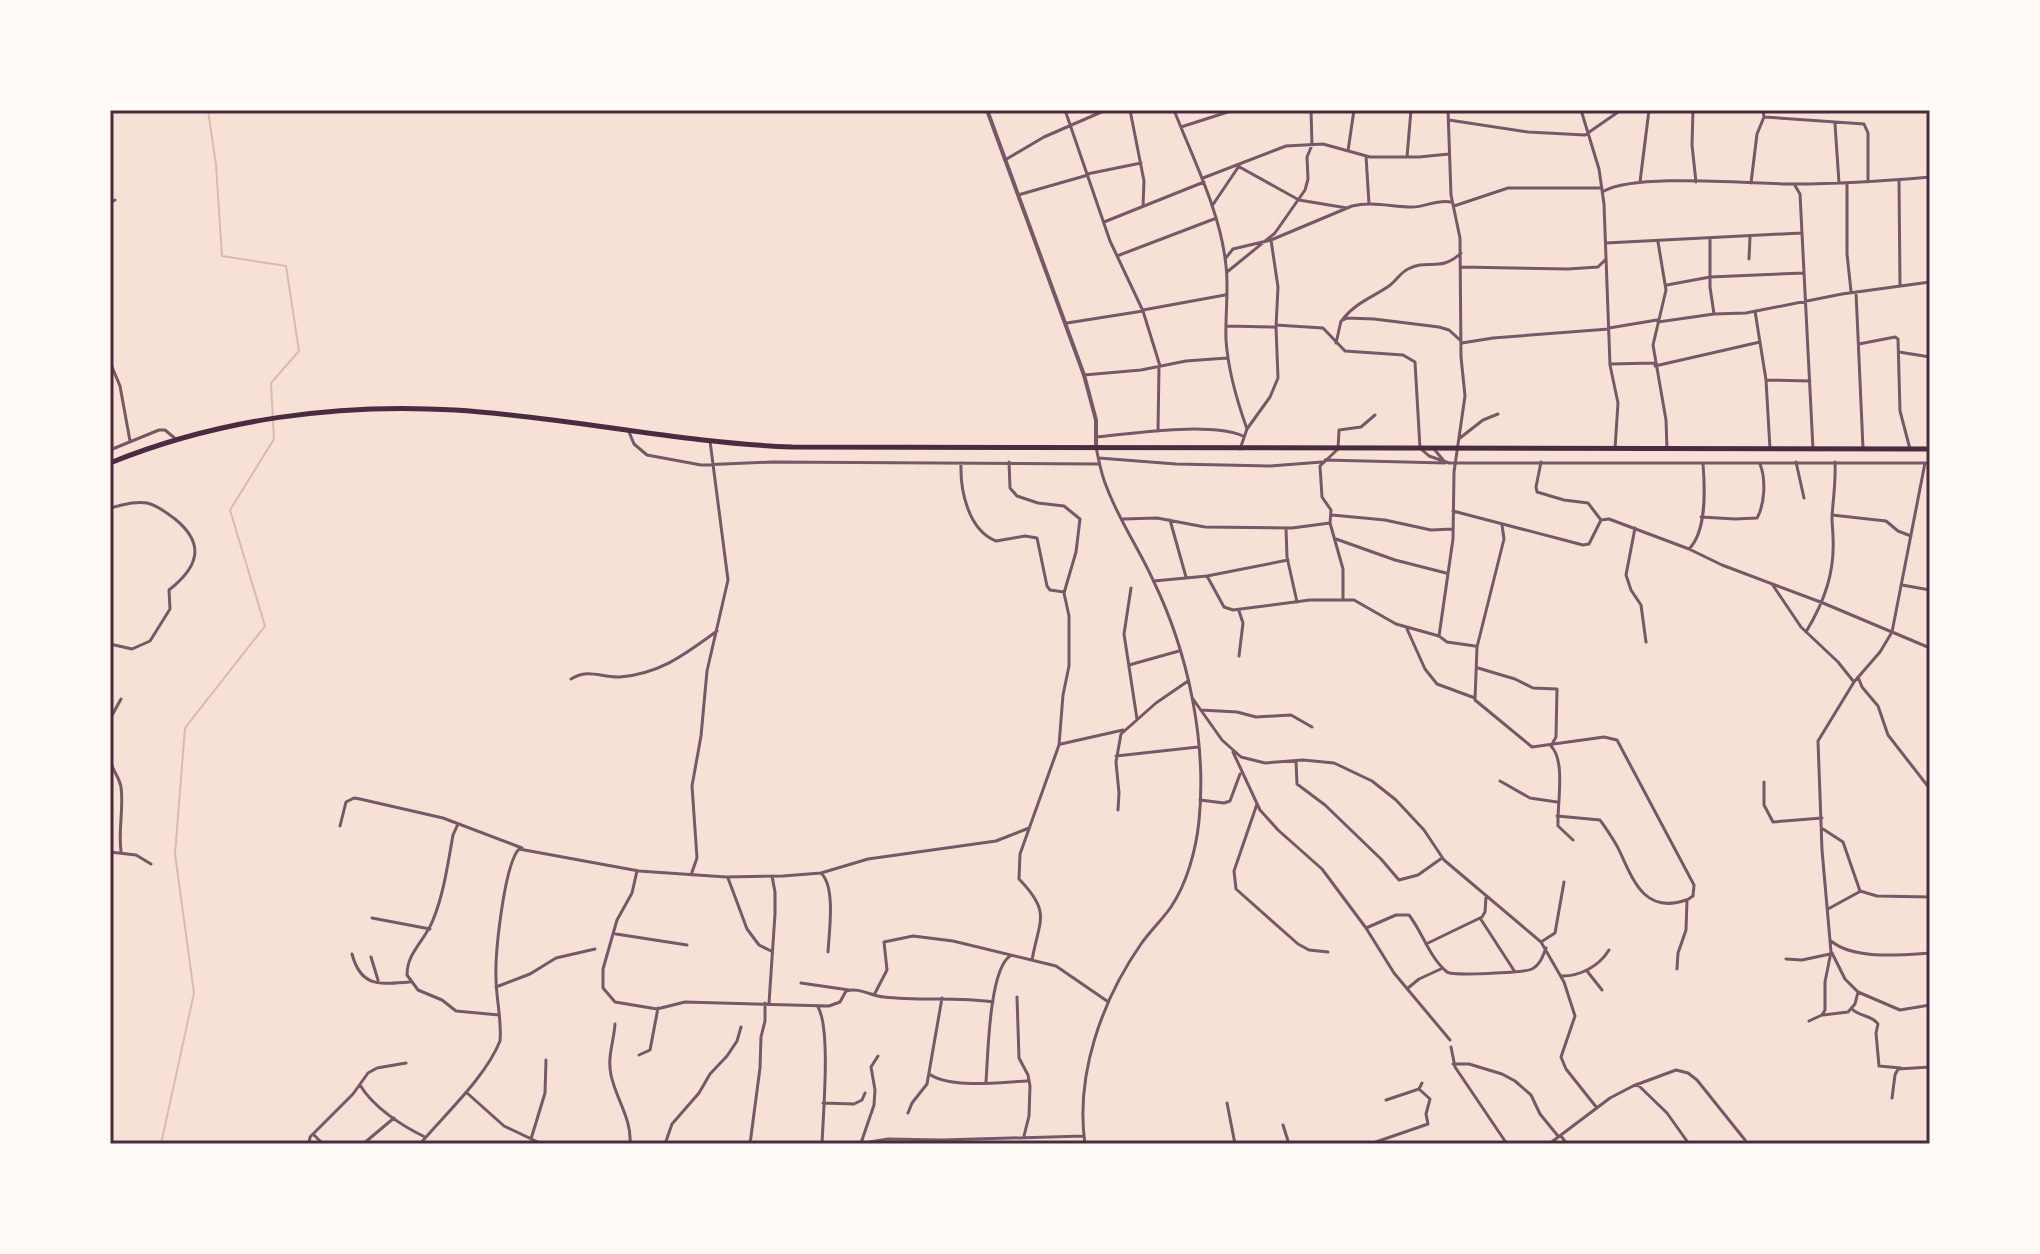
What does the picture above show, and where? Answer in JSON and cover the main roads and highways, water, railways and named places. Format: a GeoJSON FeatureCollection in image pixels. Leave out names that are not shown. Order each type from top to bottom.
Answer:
{"type":"FeatureCollection","features":[{"type":"Feature","properties":{"kind":"highway"},"geometry":{"type":"LineString","coordinates":[[110,463],[177,440],[256,421],[385,409],[443,409],[710,441],[792,447],[1930,449]]}},
{"type":"Feature","properties":{"kind":"waterway"},"geometry":{"type":"LineString","coordinates":[[161,1144],[194,993],[175,854],[185,728],[265,626],[230,510],[274,439],[271,383],[299,351],[286,266],[222,256],[216,165],[208,110]]}}]}
